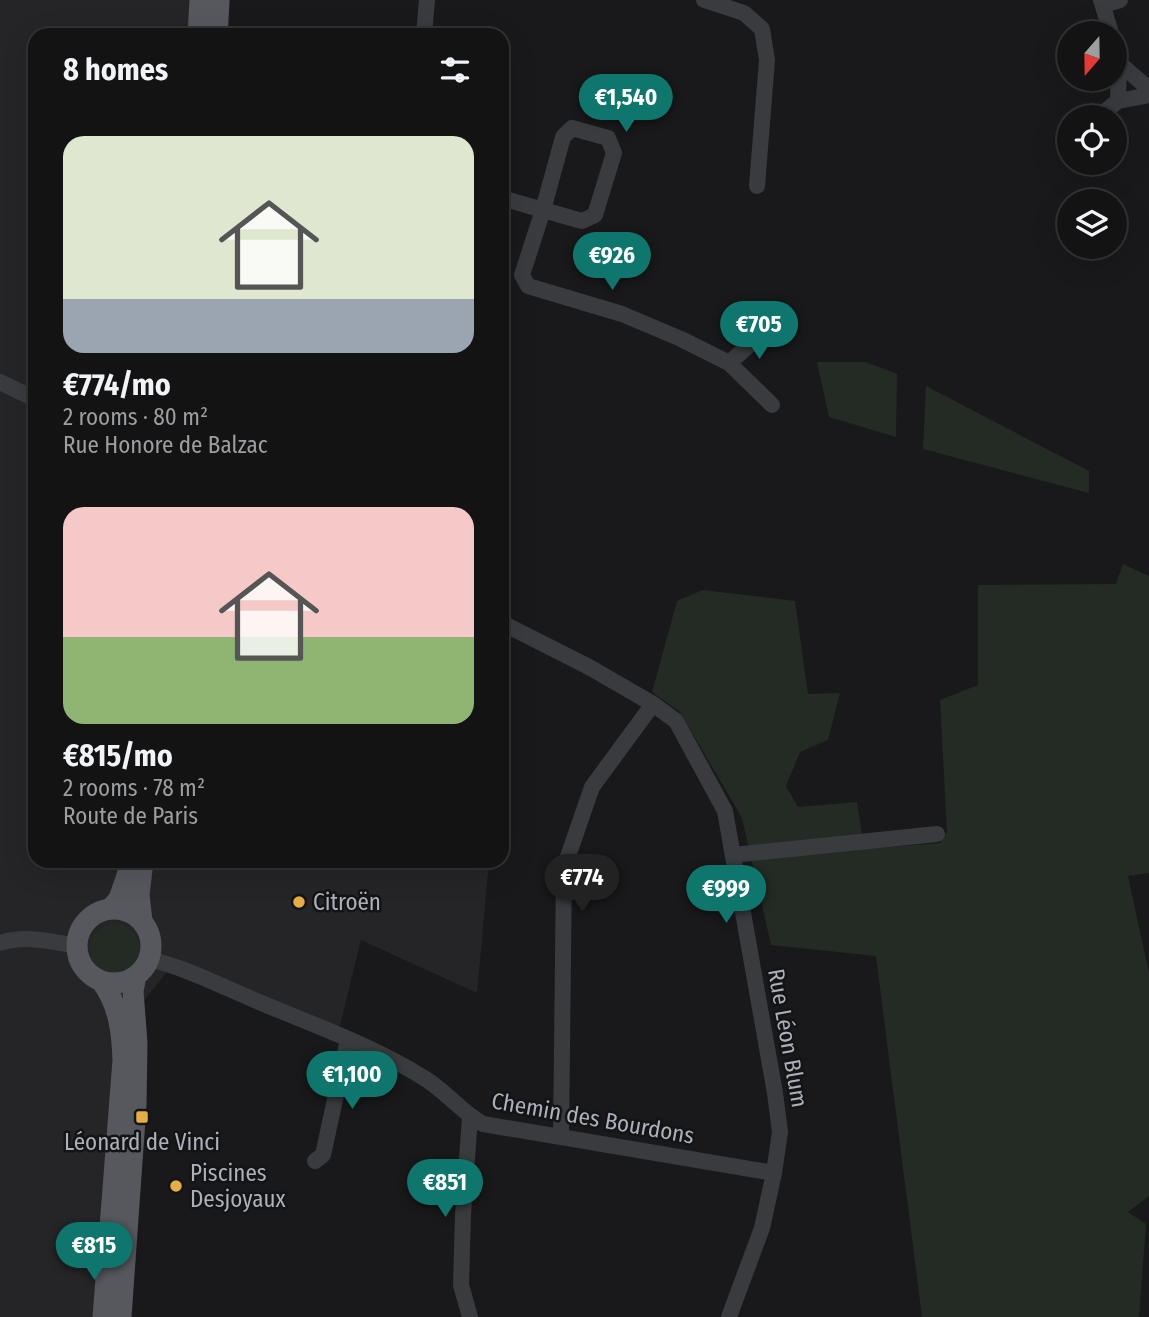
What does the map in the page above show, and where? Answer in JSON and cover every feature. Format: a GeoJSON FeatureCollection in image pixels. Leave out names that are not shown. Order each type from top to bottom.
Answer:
{"type":"FeatureCollection","features":[{"type":"Feature","properties":{"kind":"main road"},"geometry":{"type":"LineString","coordinates":[[198,28],[200,0]]}},
{"type":"Feature","properties":{"kind":"main road"},"geometry":{"type":"LineString","coordinates":[[217,28],[219,0]]}},
{"type":"Feature","properties":{"kind":"main road"},"geometry":{"type":"LineString","coordinates":[[111,908],[119,899],[130,868]]}},
{"type":"Feature","properties":{"kind":"main road"},"geometry":{"type":"LineString","coordinates":[[121,1317],[136,1105],[137,1043],[133,991],[151,939],[142,921],[139,895],[142,868]]}},
{"type":"Feature","properties":{"kind":"main road"},"geometry":{"type":"LineString","coordinates":[[142,921],[122,909],[100,911],[82,925],[76,946],[83,968],[102,982],[125,982],[142,968]]}},
{"type":"Feature","properties":{"kind":"main road"},"geometry":{"type":"LineString","coordinates":[[102,982],[111,994],[122,1041],[121,1090],[103,1317]]}},
{"type":"Feature","properties":{"kind":"street"},"geometry":{"type":"LineString","coordinates":[[425,28],[427,0]]}},
{"type":"Feature","properties":{"kind":"street"},"geometry":{"type":"LineString","coordinates":[[704,0],[744,13],[762,29],[767,60],[757,186]]}},
{"type":"Feature","properties":{"kind":"street"},"geometry":{"type":"LineString","coordinates":[[1108,21],[1102,2],[1120,0]]}},
{"type":"Feature","properties":{"kind":"street"},"geometry":{"type":"LineString","coordinates":[[1127,66],[1149,89]]}},
{"type":"Feature","properties":{"kind":"street"},"geometry":{"type":"LineString","coordinates":[[1118,91],[1118,101]]}},
{"type":"Feature","properties":{"kind":"street"},"geometry":{"type":"LineString","coordinates":[[1113,105],[1118,101],[1149,95]]}},
{"type":"Feature","properties":{"kind":"street"},"geometry":{"type":"LineString","coordinates":[[509,200],[543,210],[582,221],[595,215],[614,153],[608,138],[572,128],[562,137],[543,210],[522,275],[528,286],[622,314],[681,339],[729,363],[772,405]]}},
{"type":"Feature","properties":{"kind":"street"},"geometry":{"type":"LineString","coordinates":[[729,363],[764,332]]}},
{"type":"Feature","properties":{"kind":"street"},"geometry":{"type":"LineString","coordinates":[[0,382],[28,396]]}},
{"type":"Feature","properties":{"kind":"street","name":"Rue Léon Blum"},"geometry":{"type":"LineString","coordinates":[[509,627],[589,667],[653,704],[676,721],[725,811],[780,1132],[762,1228],[729,1317]]}},
{"type":"Feature","properties":{"kind":"street"},"geometry":{"type":"LineString","coordinates":[[561,1137],[564,868],[592,787],[653,704]]}},
{"type":"Feature","properties":{"kind":"street"},"geometry":{"type":"LineString","coordinates":[[733,855],[937,834]]}},
{"type":"Feature","properties":{"kind":"street"},"geometry":{"type":"LineString","coordinates":[[0,943],[11,939],[45,940],[76,946]]}},
{"type":"Feature","properties":{"kind":"street","name":"Chemin des Bourdons"},"geometry":{"type":"LineString","coordinates":[[142,968],[187,971],[348,1039],[426,1079],[444,1091],[470,1117],[483,1124],[774,1172]]}},
{"type":"Feature","properties":{"kind":"street"},"geometry":{"type":"LineString","coordinates":[[315,1161],[323,1155],[348,1039]]}},
{"type":"Feature","properties":{"kind":"street"},"geometry":{"type":"LineString","coordinates":[[470,1117],[461,1284],[470,1317]]}},
{"type":"Feature","properties":{"kind":"street"},"geometry":{"type":"LineString","coordinates":[[109,1245],[113,1263],[110,1317]]}},
{"type":"Feature","properties":{"kind":"shaded area"},"geometry":{"type":"Polygon","coordinates":[[[0,0],[230,0],[229,28],[28,28],[28,868],[488,868],[477,993],[361,940],[338,1033],[167,972],[129,1019],[131,1317],[0,1317],[0,0]]]}},
{"type":"Feature","properties":{"kind":"shaded area"},"geometry":{"type":"Polygon","coordinates":[[[817,362],[866,362],[897,374],[896,437],[829,417],[817,362]]]}},
{"type":"Feature","properties":{"kind":"shaded area"},"geometry":{"type":"Polygon","coordinates":[[[926,386],[1089,471],[1089,493],[923,449],[926,386]]]}},
{"type":"Feature","properties":{"kind":"shaded area"},"geometry":{"type":"Polygon","coordinates":[[[1123,564],[1149,576],[1149,873],[1128,876],[1149,973],[1149,1196],[1128,1212],[1146,1224],[1139,1317],[922,1317],[876,956],[771,945],[742,818],[680,712],[652,692],[677,601],[703,590],[795,601],[808,694],[840,693],[828,740],[800,752],[786,786],[798,807],[857,802],[864,849],[940,843],[947,832],[940,700],[978,685],[978,585],[1116,584],[1123,564]]]}},
{"type":"Feature","properties":{"kind":"shaded area"},"geometry":{"type":"Polygon","coordinates":[[[115,924],[133,931],[140,949],[133,967],[115,974],[97,967],[90,949],[97,931],[115,924]]]}},
{"type":"Feature","properties":{"kind":"place","name":"Citroën"},"geometry":{"type":"Point","coordinates":[299,902]}},
{"type":"Feature","properties":{"kind":"place","name":"Léonard de Vinci"},"geometry":{"type":"Point","coordinates":[142,1117]}},
{"type":"Feature","properties":{"kind":"place","name":"Piscines Desjoyaux"},"geometry":{"type":"Point","coordinates":[176,1186]}}]}
